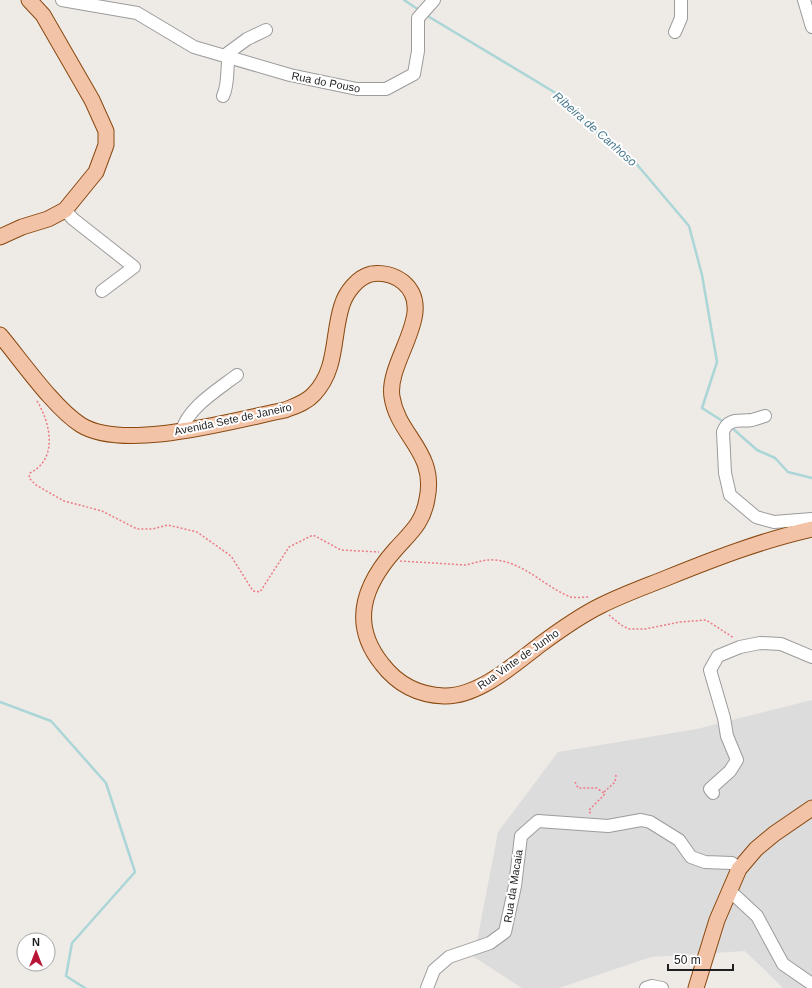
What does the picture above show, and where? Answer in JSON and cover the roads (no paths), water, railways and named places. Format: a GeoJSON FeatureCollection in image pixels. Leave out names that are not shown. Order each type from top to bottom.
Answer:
{"type":"FeatureCollection","features":[{"type":"Feature","properties":{"kind":"main road"},"geometry":{"type":"LineString","coordinates":[[0,237],[22,227],[48,219],[65,210],[96,172],[106,145],[106,131],[92,100],[43,15],[29,0]]}},
{"type":"Feature","properties":{"kind":"main road","name":"Avenida Sete de Janeiro"},"geometry":{"type":"LineString","coordinates":[[0,334],[65,412],[82,425],[95,431],[130,435],[182,430],[284,410],[301,404],[313,395],[323,381],[331,363],[342,305],[359,279],[370,274],[390,275],[401,280],[410,289],[415,314],[411,329],[393,371],[390,385],[395,411]]}},
{"type":"Feature","properties":{"kind":"main road","name":"Rua Vinte de Junho"},"geometry":{"type":"LineString","coordinates":[[395,411],[424,458],[430,484],[423,516],[412,533],[388,559],[373,580],[363,611],[364,628],[370,649],[385,668],[398,682],[419,692],[446,696],[472,692],[506,670],[561,630],[601,606],[713,559],[776,537],[812,529]]}},
{"type":"Feature","properties":{"kind":"main road"},"geometry":{"type":"LineString","coordinates":[[696,988],[717,920],[739,869],[756,849],[774,834],[812,808]]}},
{"type":"Feature","properties":{"kind":"street","name":"Rua do Pouso"},"geometry":{"type":"LineString","coordinates":[[62,0],[137,13],[194,46],[290,76],[357,89],[386,89],[414,74],[418,51],[418,18],[434,0]]}},
{"type":"Feature","properties":{"kind":"street"},"geometry":{"type":"LineString","coordinates":[[675,32],[682,18],[681,0]]}},
{"type":"Feature","properties":{"kind":"street"},"geometry":{"type":"LineString","coordinates":[[804,0],[812,28]]}},
{"type":"Feature","properties":{"kind":"street"},"geometry":{"type":"LineString","coordinates":[[223,96],[227,83],[227,56],[248,39],[266,30]]}},
{"type":"Feature","properties":{"kind":"street"},"geometry":{"type":"LineString","coordinates":[[65,210],[73,219],[134,267],[102,290]]}},
{"type":"Feature","properties":{"kind":"street"},"geometry":{"type":"LineString","coordinates":[[182,430],[184,422],[192,411],[237,375]]}},
{"type":"Feature","properties":{"kind":"street"},"geometry":{"type":"LineString","coordinates":[[765,416],[751,420],[736,420],[728,422],[724,427],[722,432],[725,473],[730,495],[756,517],[774,522],[812,519]]}},
{"type":"Feature","properties":{"kind":"street"},"geometry":{"type":"LineString","coordinates":[[713,793],[710,789],[730,771],[736,760],[727,736],[724,718],[710,670],[718,656],[740,647],[760,643],[781,644],[812,657]]}},
{"type":"Feature","properties":{"kind":"street","name":"Rua da Macaia"},"geometry":{"type":"LineString","coordinates":[[427,988],[434,970],[448,957],[490,943],[505,932],[515,886],[521,836],[538,821],[608,826],[641,820],[650,822],[679,840],[691,857],[705,862],[732,863],[739,869]]}},
{"type":"Feature","properties":{"kind":"street"},"geometry":{"type":"LineString","coordinates":[[730,891],[757,916],[783,964],[812,984]]}},
{"type":"Feature","properties":{"kind":"street"},"geometry":{"type":"LineString","coordinates":[[646,988],[652,986],[662,988]]}},
{"type":"Feature","properties":{"kind":"waterway","name":"Ribeira de Canhoso"},"geometry":{"type":"LineString","coordinates":[[404,0],[419,10]]}},
{"type":"Feature","properties":{"kind":"waterway","name":"Ribeira de Canhoso"},"geometry":{"type":"LineString","coordinates":[[426,15],[554,92],[590,127],[634,161],[689,226],[702,275],[717,362],[702,408],[724,422]]}},
{"type":"Feature","properties":{"kind":"waterway","name":"Ribeira de Canhoso"},"geometry":{"type":"LineString","coordinates":[[731,427],[757,450],[775,458],[788,472],[812,478]]}},
{"type":"Feature","properties":{"kind":"waterway"},"geometry":{"type":"LineString","coordinates":[[0,702],[51,721],[106,783],[135,872],[72,943],[66,976],[85,988]]}}]}
